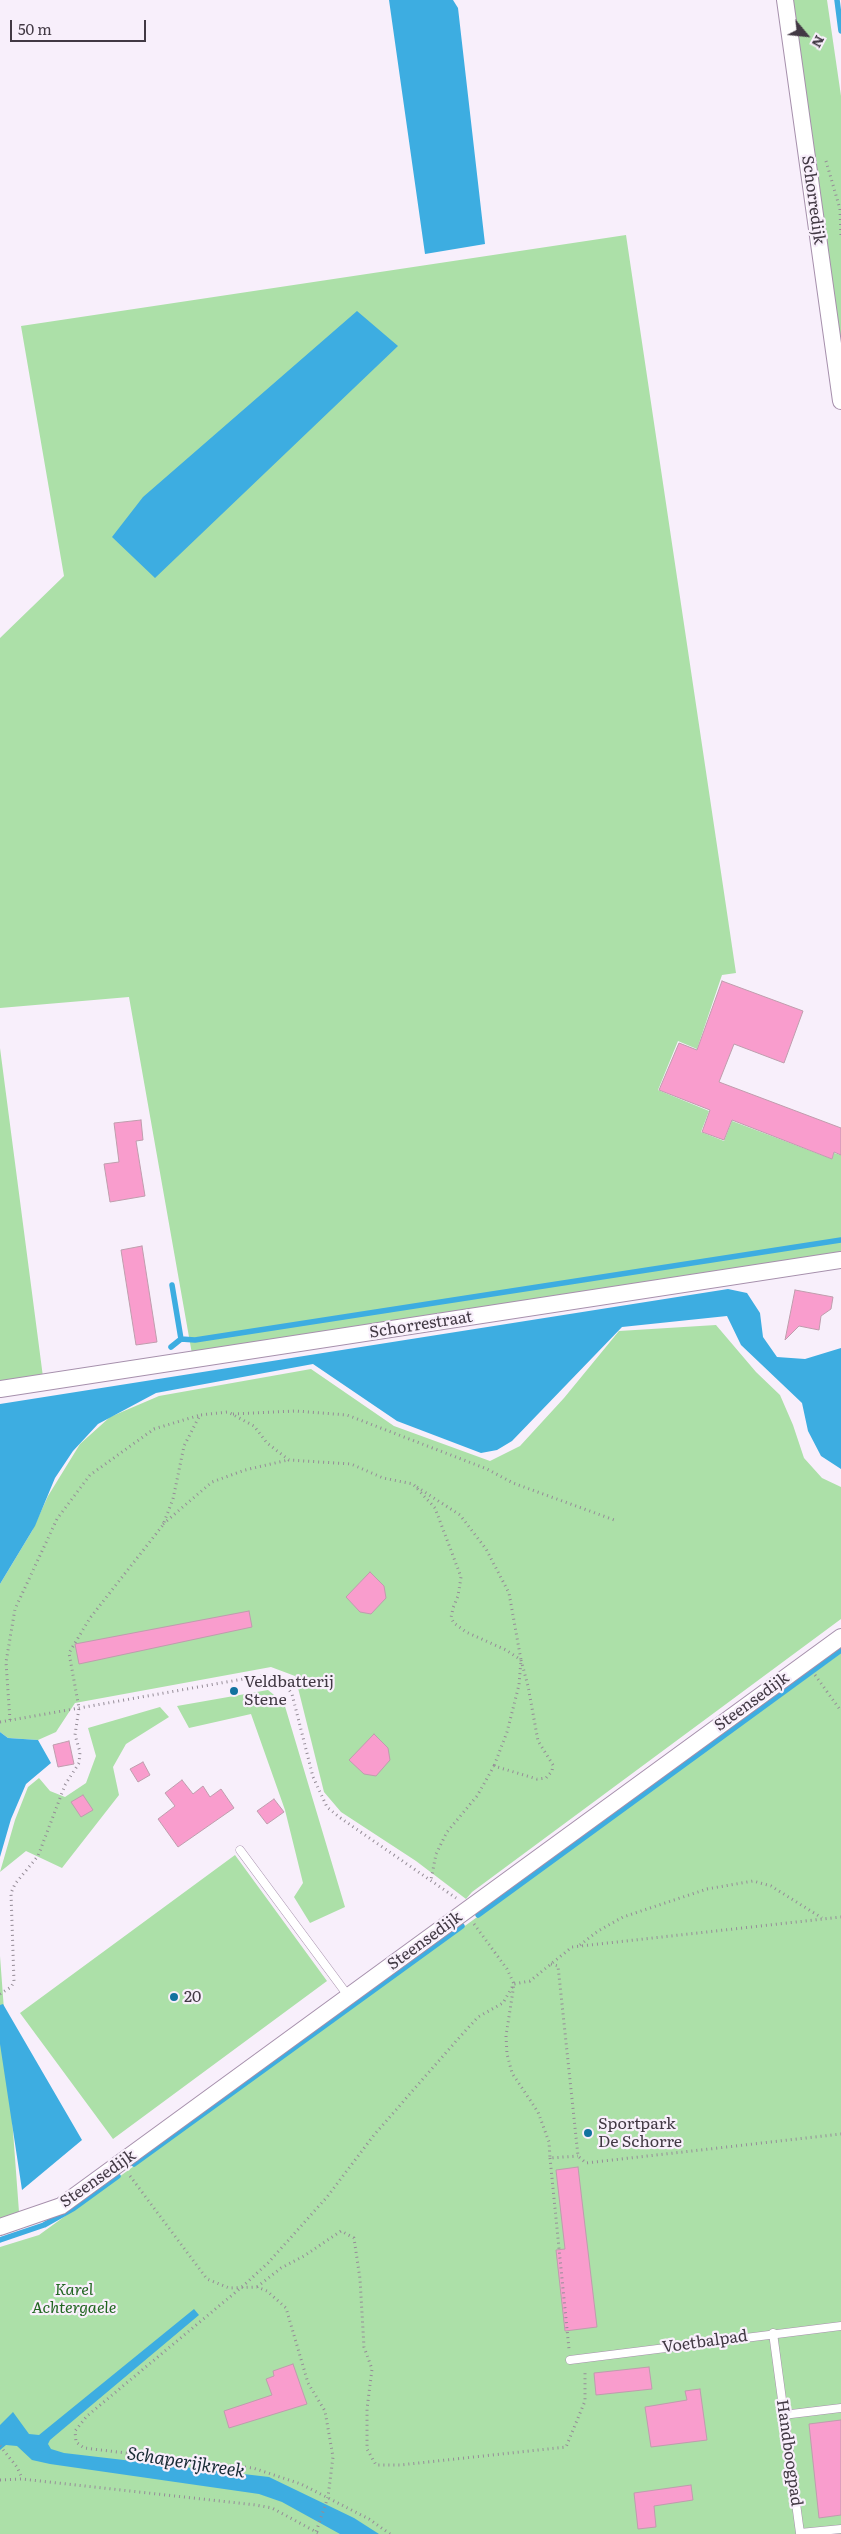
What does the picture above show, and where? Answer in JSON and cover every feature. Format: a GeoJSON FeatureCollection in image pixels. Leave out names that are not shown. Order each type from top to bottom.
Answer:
{"type":"FeatureCollection","features":[{"type":"Feature","properties":{"kind":"street","name":"Schorredijk"},"geometry":{"type":"LineString","coordinates":[[785,0],[841,401]]}},
{"type":"Feature","properties":{"kind":"street","name":"Schorrestraat"},"geometry":{"type":"LineString","coordinates":[[0,1389],[841,1260]]}},
{"type":"Feature","properties":{"kind":"street","name":"Steensedijk"},"geometry":{"type":"LineString","coordinates":[[0,2227],[61,2206],[121,2164],[841,1637]]}},
{"type":"Feature","properties":{"kind":"lane"},"geometry":{"type":"LineString","coordinates":[[240,1850],[349,1997]]}},
{"type":"Feature","properties":{"kind":"lane","name":"Voetbalpad"},"geometry":{"type":"LineString","coordinates":[[570,2360],[772,2333],[841,2326]]}},
{"type":"Feature","properties":{"kind":"lane","name":"Handboogpad"},"geometry":{"type":"LineString","coordinates":[[772,2333],[800,2533],[841,2530]]}},
{"type":"Feature","properties":{"kind":"lane"},"geometry":{"type":"LineString","coordinates":[[783,2415],[841,2408]]}},
{"type":"Feature","properties":{"kind":"path"},"geometry":{"type":"LineString","coordinates":[[841,209],[841,237]]}},
{"type":"Feature","properties":{"kind":"path"},"geometry":{"type":"LineString","coordinates":[[232,1414],[296,1411],[347,1416],[486,1469],[513,1483],[617,1521]]}},
{"type":"Feature","properties":{"kind":"path"},"geometry":{"type":"LineString","coordinates":[[10,1720],[6,1662],[15,1609],[56,1519],[90,1475],[154,1429],[200,1414],[228,1412],[232,1414],[254,1426],[268,1443],[289,1460]]}},
{"type":"Feature","properties":{"kind":"path"},"geometry":{"type":"LineString","coordinates":[[163,1525],[173,1499],[184,1446],[200,1414]]}},
{"type":"Feature","properties":{"kind":"path"},"geometry":{"type":"LineString","coordinates":[[0,1994],[14,1982],[11,1893],[15,1884],[38,1856],[65,1785],[79,1763],[80,1752],[75,1735],[79,1708],[69,1653],[90,1618],[163,1525],[212,1482],[245,1470],[289,1460],[351,1464],[383,1478],[413,1484],[460,1515],[486,1549],[509,1593],[538,1741],[553,1765],[552,1771],[546,1778],[537,1780],[494,1766]]}},
{"type":"Feature","properties":{"kind":"path"},"geometry":{"type":"LineString","coordinates":[[413,1484],[435,1508],[461,1577],[458,1596],[452,1608],[454,1624],[466,1632],[506,1650],[521,1660]]}},
{"type":"Feature","properties":{"kind":"path"},"geometry":{"type":"LineString","coordinates":[[431,1880],[436,1854],[447,1832],[477,1796],[494,1766],[510,1723],[519,1685],[521,1660]]}},
{"type":"Feature","properties":{"kind":"path"},"geometry":{"type":"LineString","coordinates":[[0,1722],[266,1675],[282,1680],[292,1694],[313,1777],[327,1807],[431,1880],[468,1910],[507,1969],[514,1984],[506,2036],[507,2054],[512,2073],[538,2112],[549,2142],[570,2360]]}},
{"type":"Feature","properties":{"kind":"path"},"geometry":{"type":"LineString","coordinates":[[818,1679],[841,1711]]}},
{"type":"Feature","properties":{"kind":"path"},"geometry":{"type":"LineString","coordinates":[[579,1946],[598,1931],[623,1917],[707,1889],[753,1881],[771,1886],[823,1918]]}},
{"type":"Feature","properties":{"kind":"path"},"geometry":{"type":"LineString","coordinates":[[390,2534],[369,2519],[328,2497],[301,2484],[253,2468],[84,2448],[76,2442],[74,2431],[87,2416],[243,2286],[296,2233],[374,2135],[457,2040],[478,2017],[502,2003],[514,1984],[530,1981],[572,1947],[841,1917]]}},
{"type":"Feature","properties":{"kind":"path"},"geometry":{"type":"LineString","coordinates":[[551,1964],[558,1966],[578,2156],[586,2163],[841,2134]]}},
{"type":"Feature","properties":{"kind":"path"},"geometry":{"type":"LineString","coordinates":[[550,2158],[578,2156]]}},
{"type":"Feature","properties":{"kind":"path"},"geometry":{"type":"LineString","coordinates":[[0,2480],[22,2479],[256,2505],[272,2508],[318,2533],[318,2525],[328,2497],[333,2457],[325,2411],[308,2383],[286,2308],[267,2291],[257,2286],[229,2288],[207,2279],[121,2164]]}},
{"type":"Feature","properties":{"kind":"path"},"geometry":{"type":"LineString","coordinates":[[257,2286],[281,2268],[304,2256],[341,2230],[354,2238],[360,2279],[364,2347],[372,2369],[367,2409],[367,2449],[376,2465],[400,2465],[566,2447],[585,2400],[585,2358]]}},
{"type":"Feature","properties":{"kind":"path"},"geometry":{"type":"LineString","coordinates":[[1,2448],[17,2467],[22,2479]]}},
{"type":"Feature","properties":{"kind":"green space"},"geometry":{"type":"Polygon","coordinates":[[[791,0],[827,0],[841,96],[841,354],[791,0]]]}},
{"type":"Feature","properties":{"kind":"green space"},"geometry":{"type":"Polygon","coordinates":[[[626,235],[736,973],[722,975],[697,1049],[678,1041],[658,1090],[709,1111],[701,1132],[724,1141],[732,1121],[832,1159],[834,1153],[841,1155],[841,1253],[192,1354],[129,997],[0,1008],[0,638],[64,576],[21,326],[626,235]]]}},
{"type":"Feature","properties":{"kind":"green space"},"geometry":{"type":"Polygon","coordinates":[[[0,1048],[43,1377],[0,1383],[0,1048]]]}},
{"type":"Feature","properties":{"kind":"green space"},"geometry":{"type":"Polygon","coordinates":[[[716,1325],[756,1372],[780,1395],[804,1458],[822,1478],[841,1487],[841,1619],[472,1892],[466,1899],[416,1861],[341,1812],[324,1792],[295,1676],[271,1667],[75,1703],[56,1732],[38,1740],[8,1738],[0,1732],[0,1584],[32,1531],[48,1496],[80,1444],[110,1417],[159,1396],[311,1369],[394,1426],[490,1461],[520,1446],[564,1398],[619,1331],[716,1325]]]}},
{"type":"Feature","properties":{"kind":"green space","name":"Sportpark De Schorre"},"geometry":{"type":"Polygon","coordinates":[[[841,1653],[841,2534],[0,2534],[0,2247],[39,2235],[841,1653]]]}},
{"type":"Feature","properties":{"kind":"green space"},"geometry":{"type":"Polygon","coordinates":[[[268,1690],[284,1703],[345,1907],[310,1923],[294,1897],[303,1883],[285,1810],[251,1714],[189,1728],[177,1706],[268,1690]]]}},
{"type":"Feature","properties":{"kind":"green space"},"geometry":{"type":"Polygon","coordinates":[[[160,1707],[169,1717],[126,1744],[113,1767],[119,1795],[62,1868],[26,1851],[0,1872],[15,1820],[28,1787],[39,1778],[50,1791],[65,1797],[86,1783],[96,1756],[88,1728],[160,1707]]]}},
{"type":"Feature","properties":{"kind":"green space","name":"20"},"geometry":{"type":"Polygon","coordinates":[[[235,1855],[327,1981],[113,2139],[20,2013],[235,1855]]]}},
{"type":"Feature","properties":{"kind":"green space"},"geometry":{"type":"Polygon","coordinates":[[[0,1956],[19,2212],[0,2219],[0,1956]]]}},
{"type":"Feature","properties":{"kind":"water"},"geometry":{"type":"Polygon","coordinates":[[[389,0],[453,0],[458,8],[485,244],[425,254],[389,0]]]}},
{"type":"Feature","properties":{"kind":"water"},"geometry":{"type":"Polygon","coordinates":[[[357,311],[398,346],[155,578],[112,537],[143,497],[357,311]]]}},
{"type":"Feature","properties":{"kind":"water"},"geometry":{"type":"Polygon","coordinates":[[[728,1289],[747,1293],[760,1313],[763,1337],[777,1357],[805,1359],[841,1348],[841,1469],[821,1456],[808,1431],[802,1403],[741,1345],[727,1316],[622,1327],[512,1441],[497,1450],[481,1453],[397,1421],[313,1364],[156,1393],[98,1424],[73,1451],[55,1478],[35,1526],[0,1584],[0,1404],[728,1289]]]}},
{"type":"Feature","properties":{"kind":"water"},"geometry":{"type":"Polygon","coordinates":[[[0,1732],[8,1738],[38,1740],[51,1763],[26,1784],[11,1819],[0,1857],[0,1732]]]}},
{"type":"Feature","properties":{"kind":"water"},"geometry":{"type":"Polygon","coordinates":[[[3,2004],[82,2140],[22,2190],[0,2044],[0,2005],[3,2004]]]}},
{"type":"Feature","properties":{"kind":"water"},"geometry":{"type":"Polygon","coordinates":[[[194,2309],[199,2315],[50,2440],[48,2444],[51,2449],[64,2453],[269,2477],[354,2518],[379,2534],[340,2534],[282,2502],[259,2494],[50,2464],[32,2460],[17,2446],[6,2445],[0,2450],[0,2425],[13,2412],[29,2434],[39,2435],[194,2309]]]}},
{"type":"Feature","properties":{"kind":"building"},"geometry":{"type":"Polygon","coordinates":[[[722,981],[803,1011],[784,1063],[734,1044],[719,1082],[841,1128],[841,1155],[834,1152],[832,1159],[732,1120],[724,1140],[702,1132],[710,1110],[659,1090],[679,1043],[697,1050],[722,981]]]}},
{"type":"Feature","properties":{"kind":"building"},"geometry":{"type":"Polygon","coordinates":[[[141,1120],[143,1140],[136,1141],[145,1196],[110,1202],[104,1164],[119,1162],[114,1123],[141,1120]]]}},
{"type":"Feature","properties":{"kind":"building"},"geometry":{"type":"Polygon","coordinates":[[[142,1246],[157,1342],[136,1345],[121,1250],[142,1246]]]}},
{"type":"Feature","properties":{"kind":"building"},"geometry":{"type":"Polygon","coordinates":[[[795,1290],[833,1297],[831,1309],[821,1316],[819,1330],[799,1326],[785,1340],[795,1290]]]}},
{"type":"Feature","properties":{"kind":"building"},"geometry":{"type":"Polygon","coordinates":[[[370,1572],[384,1586],[386,1598],[371,1614],[360,1612],[346,1597],[370,1572]]]}},
{"type":"Feature","properties":{"kind":"building"},"geometry":{"type":"Polygon","coordinates":[[[249,1611],[252,1627],[79,1664],[75,1644],[249,1611]]]}},
{"type":"Feature","properties":{"kind":"building"},"geometry":{"type":"Polygon","coordinates":[[[374,1734],[388,1748],[390,1760],[376,1776],[364,1774],[349,1760],[374,1734]]]}},
{"type":"Feature","properties":{"kind":"building"},"geometry":{"type":"Polygon","coordinates":[[[69,1741],[74,1764],[58,1767],[53,1745],[69,1741]]]}},
{"type":"Feature","properties":{"kind":"building"},"geometry":{"type":"Polygon","coordinates":[[[143,1762],[150,1775],[138,1782],[130,1769],[143,1762]]]}},
{"type":"Feature","properties":{"kind":"building"},"geometry":{"type":"Polygon","coordinates":[[[182,1780],[193,1794],[203,1786],[210,1797],[221,1789],[234,1808],[178,1847],[158,1819],[175,1806],[165,1793],[182,1780]]]}},
{"type":"Feature","properties":{"kind":"building"},"geometry":{"type":"Polygon","coordinates":[[[83,1795],[93,1810],[81,1817],[71,1802],[83,1795]]]}},
{"type":"Feature","properties":{"kind":"building"},"geometry":{"type":"Polygon","coordinates":[[[274,1799],[284,1812],[267,1824],[257,1811],[274,1799]]]}},
{"type":"Feature","properties":{"kind":"building"},"geometry":{"type":"Polygon","coordinates":[[[578,2167],[597,2327],[565,2331],[556,2250],[565,2249],[556,2170],[578,2167]]]}},
{"type":"Feature","properties":{"kind":"building"},"geometry":{"type":"Polygon","coordinates":[[[293,2364],[307,2404],[229,2428],[224,2411],[272,2395],[266,2379],[274,2376],[273,2371],[293,2364]]]}},
{"type":"Feature","properties":{"kind":"building"},"geometry":{"type":"Polygon","coordinates":[[[649,2367],[652,2389],[596,2395],[594,2373],[649,2367]]]}},
{"type":"Feature","properties":{"kind":"building"},"geometry":{"type":"Polygon","coordinates":[[[700,2389],[707,2440],[651,2447],[645,2407],[687,2400],[685,2391],[700,2389]]]}},
{"type":"Feature","properties":{"kind":"building"},"geometry":{"type":"Polygon","coordinates":[[[841,2420],[841,2515],[819,2518],[809,2424],[841,2420]]]}},
{"type":"Feature","properties":{"kind":"building"},"geometry":{"type":"Polygon","coordinates":[[[691,2485],[693,2500],[654,2506],[656,2527],[638,2529],[634,2493],[691,2485]]]}},
{"type":"Feature","properties":{"kind":"waterway"},"geometry":{"type":"LineString","coordinates":[[837,0],[841,31]]}},
{"type":"Feature","properties":{"kind":"waterway"},"geometry":{"type":"LineString","coordinates":[[181,1339],[195,1340],[841,1240]]}},
{"type":"Feature","properties":{"kind":"waterway"},"geometry":{"type":"LineString","coordinates":[[171,1347],[181,1339],[172,1285]]}},
{"type":"Feature","properties":{"kind":"waterway"},"geometry":{"type":"LineString","coordinates":[[478,1915],[841,1650]]}},
{"type":"Feature","properties":{"kind":"waterway"},"geometry":{"type":"LineString","coordinates":[[134,2164],[462,1926]]}},
{"type":"Feature","properties":{"kind":"waterway"},"geometry":{"type":"LineString","coordinates":[[0,2240],[44,2225],[74,2208],[118,2176]]}},
{"type":"Feature","properties":{"kind":"place","name":"Veldbatterij Stene"},"geometry":{"type":"Point","coordinates":[234,1691]}},
{"type":"Feature","properties":{"kind":"place","name":"20"},"geometry":{"type":"Point","coordinates":[174,1997]}},
{"type":"Feature","properties":{"kind":"place","name":"Sportpark De Schorre"},"geometry":{"type":"Point","coordinates":[588,2133]}},
{"type":"Feature","properties":{"kind":"park label","name":"Karel Achtergaele"},"geometry":{"type":"Point","coordinates":[74,2299]}},
{"type":"Feature","properties":{"kind":"water label","name":"Schaperijkreek"},"geometry":{"type":"Point","coordinates":[186,2463]}}]}
